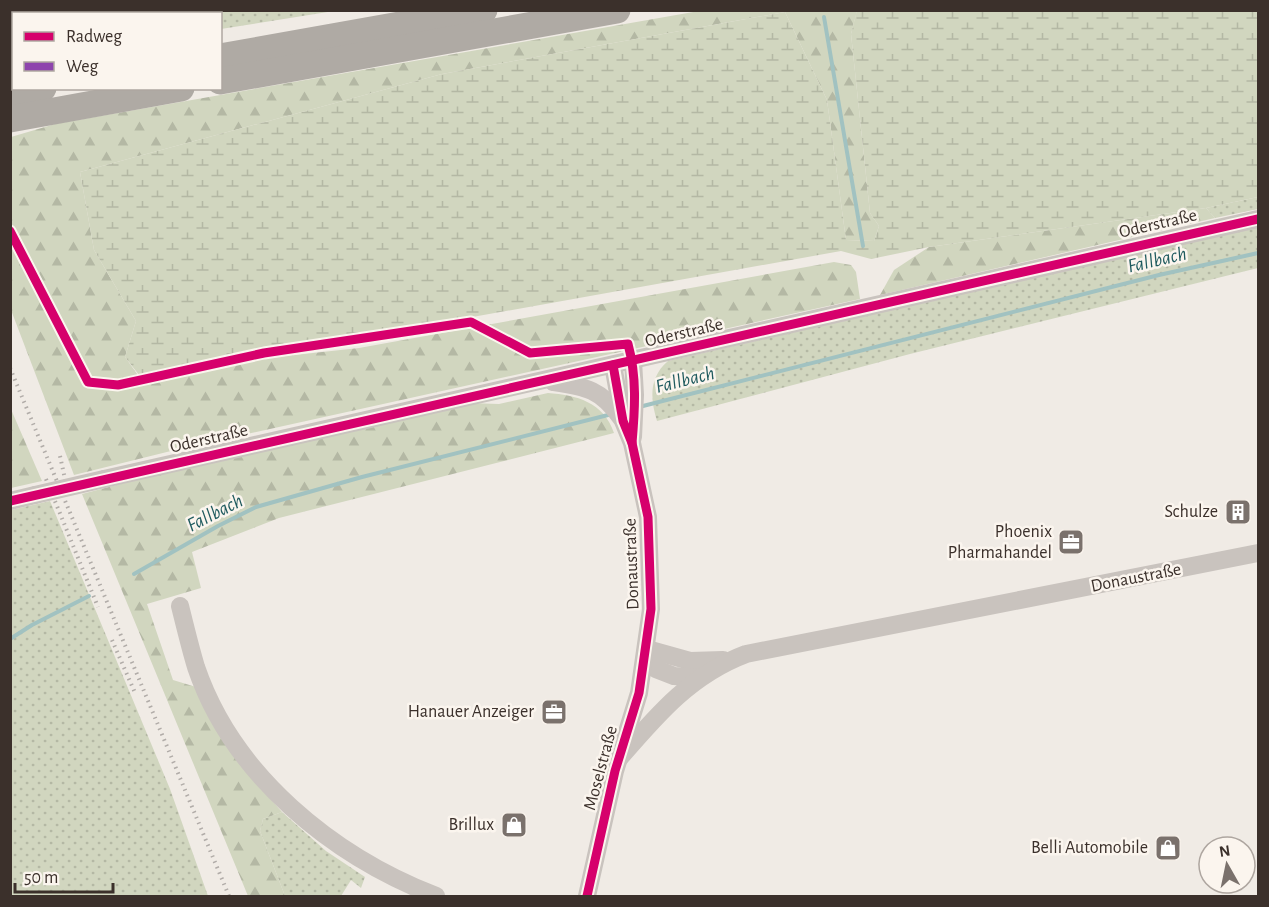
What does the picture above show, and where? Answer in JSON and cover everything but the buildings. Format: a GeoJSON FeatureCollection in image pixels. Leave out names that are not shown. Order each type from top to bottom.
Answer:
{"type":"FeatureCollection","features":[{"type":"Feature","properties":{"kind":"highway"},"geometry":{"type":"LineString","coordinates":[[222,57],[484,10]]}},
{"type":"Feature","properties":{"kind":"highway"},"geometry":{"type":"LineString","coordinates":[[222,81],[617,10]]}},
{"type":"Feature","properties":{"kind":"highway"},"geometry":{"type":"LineString","coordinates":[[10,94],[32,90]]}},
{"type":"Feature","properties":{"kind":"highway"},"geometry":{"type":"LineString","coordinates":[[10,119],[170,90]]}},
{"type":"Feature","properties":{"kind":"street","name":"Oderstraße"},"geometry":{"type":"LineString","coordinates":[[10,501],[1258,219]]}},
{"type":"Feature","properties":{"kind":"street","name":"Donaustraße"},"geometry":{"type":"LineString","coordinates":[[629,418],[621,399],[633,362]]}},
{"type":"Feature","properties":{"kind":"street","name":"Donaustraße"},"geometry":{"type":"LineString","coordinates":[[613,366],[621,399],[629,418],[651,539],[651,609],[648,649],[690,661],[731,659],[822,637],[1258,554]]}},
{"type":"Feature","properties":{"kind":"street","name":"Donaustraße"},"geometry":{"type":"LineString","coordinates":[[543,380],[587,388],[602,395],[621,399]]}},
{"type":"Feature","properties":{"kind":"street"},"geometry":{"type":"LineString","coordinates":[[180,606],[196,668],[209,697],[230,737],[260,776],[279,797],[310,823],[358,858],[436,897]]}},
{"type":"Feature","properties":{"kind":"street"},"geometry":{"type":"LineString","coordinates":[[648,649],[656,669],[674,676],[697,678]]}},
{"type":"Feature","properties":{"kind":"street","name":"Moselstraße"},"geometry":{"type":"LineString","coordinates":[[587,897],[618,760],[639,693],[648,649]]}},
{"type":"Feature","properties":{"kind":"street","name":"Donaustraße"},"geometry":{"type":"LineString","coordinates":[[618,760],[665,705],[697,678],[731,659]]}},
{"type":"Feature","properties":{"kind":"green space"},"geometry":{"type":"Polygon","coordinates":[[[196,10],[334,10],[222,29],[222,12],[183,12],[196,10]]]}},
{"type":"Feature","properties":{"kind":"green space"},"geometry":{"type":"Polygon","coordinates":[[[857,10],[1258,11],[1258,197],[1206,208],[929,247],[871,259],[841,251],[400,330],[264,347],[139,375],[125,357],[136,321],[94,250],[80,172],[442,74],[785,12],[827,100],[846,240],[874,241],[879,226],[870,213],[851,34],[857,10]]]}},
{"type":"Feature","properties":{"kind":"green space"},"geometry":{"type":"Polygon","coordinates":[[[699,11],[857,11],[851,34],[870,213],[879,226],[874,241],[846,240],[827,100],[785,12],[442,74],[80,172],[94,250],[136,321],[125,357],[145,385],[267,358],[359,348],[834,262],[851,265],[856,272],[860,299],[179,449],[74,475],[11,310],[11,137],[55,124],[699,11]]]}},
{"type":"Feature","properties":{"kind":"green space"},"geometry":{"type":"Polygon","coordinates":[[[1258,197],[1258,209],[1215,218],[1206,208],[1258,197]]]}},
{"type":"Feature","properties":{"kind":"green space"},"geometry":{"type":"Polygon","coordinates":[[[1206,208],[1215,218],[880,295],[894,270],[929,247],[1206,208]]]}},
{"type":"Feature","properties":{"kind":"green space"},"geometry":{"type":"Polygon","coordinates":[[[1258,226],[1258,268],[910,354],[657,421],[652,397],[654,381],[668,361],[1258,226]]]}},
{"type":"Feature","properties":{"kind":"green space"},"geometry":{"type":"Polygon","coordinates":[[[548,393],[579,398],[588,402],[603,414],[614,433],[279,518],[192,552],[201,588],[147,604],[173,680],[196,687],[255,781],[282,812],[263,819],[260,831],[285,896],[248,896],[82,494],[204,462],[470,403],[499,404],[548,393]]]}},
{"type":"Feature","properties":{"kind":"green space"},"geometry":{"type":"Polygon","coordinates":[[[10,407],[42,481],[11,488],[10,488],[10,407]]]}},
{"type":"Feature","properties":{"kind":"green space"},"geometry":{"type":"Polygon","coordinates":[[[50,501],[170,789],[208,896],[11,896],[11,510],[50,501]]]}},
{"type":"Feature","properties":{"kind":"green space"},"geometry":{"type":"Polygon","coordinates":[[[282,812],[326,851],[365,877],[361,888],[351,880],[341,896],[285,896],[260,831],[263,819],[282,812]]]}},
{"type":"Feature","properties":{"kind":"waterway"},"geometry":{"type":"LineString","coordinates":[[197,12],[206,10]]}},
{"type":"Feature","properties":{"kind":"waterway"},"geometry":{"type":"LineString","coordinates":[[824,17],[863,246]]}},
{"type":"Feature","properties":{"kind":"waterway"},"geometry":{"type":"LineString","coordinates":[[10,37],[12,45]]}},
{"type":"Feature","properties":{"kind":"waterway","name":"Fallbach"},"geometry":{"type":"LineString","coordinates":[[639,407],[1159,275],[1258,253]]}},
{"type":"Feature","properties":{"kind":"waterway","name":"Fallbach"},"geometry":{"type":"LineString","coordinates":[[134,574],[256,507],[362,477],[612,414]]}},
{"type":"Feature","properties":{"kind":"waterway","name":"Fallbach"},"geometry":{"type":"LineString","coordinates":[[10,639],[89,596]]}},
{"type":"Feature","properties":{"kind":"railway"},"geometry":{"type":"LineString","coordinates":[[10,368],[229,896]]}},
{"type":"Feature","properties":{"kind":"railway"},"geometry":{"type":"LineString","coordinates":[[60,456],[67,488]]}},
{"type":"Feature","properties":{"kind":"railway"},"geometry":{"type":"LineString","coordinates":[[46,479],[98,607]]}},
{"type":"Feature","properties":{"kind":"railway"},"geometry":{"type":"LineString","coordinates":[[112,640],[136,695]]}},
{"type":"Feature","properties":{"kind":"marked path"},"geometry":{"type":"LineString","coordinates":[[168,12],[178,10]]}},
{"type":"Feature","properties":{"kind":"cycle path"},"geometry":{"type":"LineString","coordinates":[[10,501],[1258,219]]}},
{"type":"Feature","properties":{"kind":"cycle path"},"geometry":{"type":"LineString","coordinates":[[10,231],[88,382],[118,385],[264,353],[471,322],[530,353],[628,344],[634,381],[632,443]]}},
{"type":"Feature","properties":{"kind":"cycle path"},"geometry":{"type":"LineString","coordinates":[[587,896],[615,771],[639,693],[651,609],[648,517],[632,443],[623,421],[613,365]]}},
{"type":"Feature","properties":{"kind":"place","name":"Schulze"},"geometry":{"type":"Point","coordinates":[1238,512]}},
{"type":"Feature","properties":{"kind":"place","name":"Phoenix Pharmahandel"},"geometry":{"type":"Point","coordinates":[1071,542]}},
{"type":"Feature","properties":{"kind":"place","name":"Hanauer Anzeiger"},"geometry":{"type":"Point","coordinates":[554,712]}},
{"type":"Feature","properties":{"kind":"place","name":"Brillux"},"geometry":{"type":"Point","coordinates":[514,825]}},
{"type":"Feature","properties":{"kind":"place","name":"Belli Automobile"},"geometry":{"type":"Point","coordinates":[1168,848]}}]}
